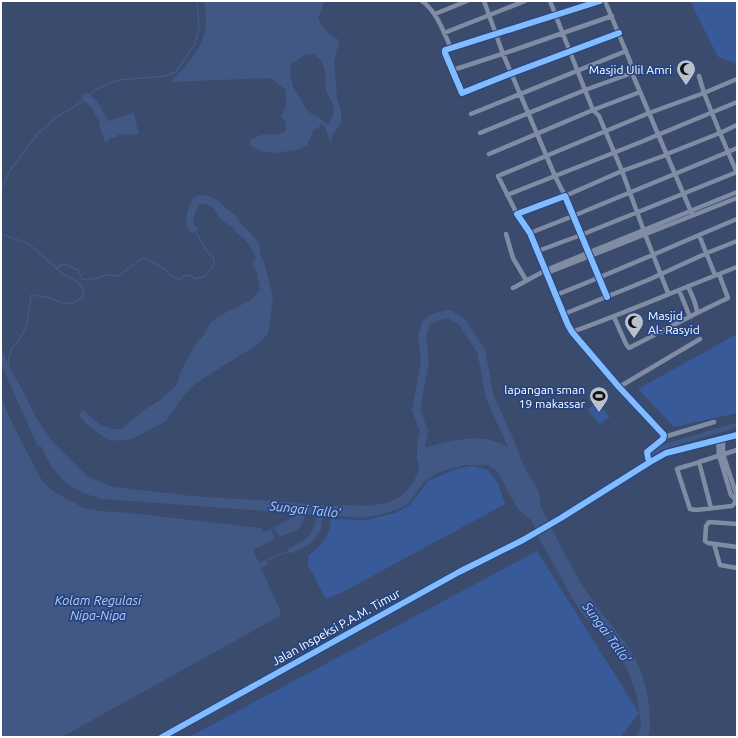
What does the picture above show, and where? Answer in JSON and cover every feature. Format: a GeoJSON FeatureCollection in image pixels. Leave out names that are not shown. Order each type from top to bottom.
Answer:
{"type":"FeatureCollection","features":[{"type":"Feature","properties":{"kind":"street"},"geometry":{"type":"LineString","coordinates":[[422,1],[429,6],[435,14],[450,48]]}},
{"type":"Feature","properties":{"kind":"street"},"geometry":{"type":"LineString","coordinates":[[435,14],[467,1]]}},
{"type":"Feature","properties":{"kind":"street"},"geometry":{"type":"LineString","coordinates":[[484,1],[503,54],[608,297]]}},
{"type":"Feature","properties":{"kind":"street"},"geometry":{"type":"LineString","coordinates":[[444,33],[488,14],[525,1]]}},
{"type":"Feature","properties":{"kind":"street"},"geometry":{"type":"LineString","coordinates":[[550,1],[593,110],[599,116],[622,171],[636,213],[668,293]]}},
{"type":"Feature","properties":{"kind":"street"},"geometry":{"type":"LineString","coordinates":[[600,1],[496,35],[450,48],[445,51],[462,93],[511,73],[619,34]]}},
{"type":"Feature","properties":{"kind":"street"},"geometry":{"type":"LineString","coordinates":[[605,1],[630,61],[632,73],[692,213]]}},
{"type":"Feature","properties":{"kind":"street"},"geometry":{"type":"LineString","coordinates":[[453,70],[612,16]]}},
{"type":"Feature","properties":{"kind":"street"},"geometry":{"type":"LineString","coordinates":[[472,114],[626,51]]}},
{"type":"Feature","properties":{"kind":"street"},"geometry":{"type":"LineString","coordinates":[[480,133],[585,90],[632,73]]}},
{"type":"Feature","properties":{"kind":"street"},"geometry":{"type":"LineString","coordinates":[[538,251],[684,194],[737,171],[711,114],[699,76]]}},
{"type":"Feature","properties":{"kind":"street"},"geometry":{"type":"LineString","coordinates":[[664,437],[663,432],[619,387],[572,332],[530,233],[517,214],[498,176],[649,113],[737,80]]}},
{"type":"Feature","properties":{"kind":"street"},"geometry":{"type":"LineString","coordinates":[[489,154],[593,110],[640,92]]}},
{"type":"Feature","properties":{"kind":"street"},"geometry":{"type":"LineString","coordinates":[[508,195],[711,114],[737,102]]}},
{"type":"Feature","properties":{"kind":"street"},"geometry":{"type":"LineString","coordinates":[[517,214],[565,196],[622,171],[737,125]]}},
{"type":"Feature","properties":{"kind":"street"},"geometry":{"type":"LineString","coordinates":[[530,233],[737,148]]}},
{"type":"Feature","properties":{"kind":"street"},"geometry":{"type":"LineString","coordinates":[[692,213],[737,192]]}},
{"type":"Feature","properties":{"kind":"street"},"geometry":{"type":"LineString","coordinates":[[513,288],[526,280],[644,232],[692,213],[737,198]]}},
{"type":"Feature","properties":{"kind":"street"},"geometry":{"type":"LineString","coordinates":[[556,295],[737,219]]}},
{"type":"Feature","properties":{"kind":"street"},"geometry":{"type":"LineString","coordinates":[[506,234],[513,258],[526,280]]}},
{"type":"Feature","properties":{"kind":"street"},"geometry":{"type":"LineString","coordinates":[[614,317],[628,348],[728,298],[699,235]]}},
{"type":"Feature","properties":{"kind":"street"},"geometry":{"type":"LineString","coordinates":[[564,314],[608,297],[737,241]]}},
{"type":"Feature","properties":{"kind":"street"},"geometry":{"type":"LineString","coordinates":[[572,332],[614,317],[668,293],[737,267]]}},
{"type":"Feature","properties":{"kind":"street"},"geometry":{"type":"LineString","coordinates":[[688,286],[695,302],[697,310],[696,313]]}},
{"type":"Feature","properties":{"kind":"street"},"geometry":{"type":"LineString","coordinates":[[679,290],[690,317]]}},
{"type":"Feature","properties":{"kind":"street"},"geometry":{"type":"LineString","coordinates":[[619,387],[700,339]]}},
{"type":"Feature","properties":{"kind":"street"},"geometry":{"type":"LineString","coordinates":[[650,462],[646,453],[664,437],[714,422]]}},
{"type":"Feature","properties":{"kind":"street","name":"Jalan Inspeksi P.A.M. Timur"},"geometry":{"type":"LineString","coordinates":[[162,737],[453,575],[523,540],[666,453],[737,435]]}},
{"type":"Feature","properties":{"kind":"street"},"geometry":{"type":"LineString","coordinates":[[721,439],[721,454],[735,495],[735,503],[734,505],[696,510],[690,509],[677,470],[678,468],[721,454],[737,450]]}},
{"type":"Feature","properties":{"kind":"street"},"geometry":{"type":"LineString","coordinates":[[699,462],[711,508]]}},
{"type":"Feature","properties":{"kind":"street"},"geometry":{"type":"LineString","coordinates":[[737,524],[707,523],[705,541],[706,543],[737,547]]}},
{"type":"Feature","properties":{"kind":"street"},"geometry":{"type":"LineString","coordinates":[[714,544],[720,565],[737,568]]}},
{"type":"Feature","properties":{"kind":"shaded area"},"geometry":{"type":"Polygon","coordinates":[[[690,1],[737,1],[737,64],[718,57],[690,1]]]}},
{"type":"Feature","properties":{"kind":"shaded area"},"geometry":{"type":"Polygon","coordinates":[[[737,334],[737,413],[674,427],[638,389],[737,334]]]}},
{"type":"Feature","properties":{"kind":"shaded area","name":"lapangan sman 19 makassar"},"geometry":{"type":"Polygon","coordinates":[[[595,402],[610,417],[599,424],[588,410],[595,402]]]}},
{"type":"Feature","properties":{"kind":"shaded area"},"geometry":{"type":"Polygon","coordinates":[[[472,466],[488,470],[498,483],[505,504],[343,592],[326,599],[308,565],[308,556],[327,536],[331,519],[366,520],[395,513],[410,505],[428,481],[456,469],[472,466]]]}},
{"type":"Feature","properties":{"kind":"shaded area"},"geometry":{"type":"Polygon","coordinates":[[[537,551],[639,713],[621,737],[189,737],[537,551]]]}},
{"type":"Feature","properties":{"kind":"water"},"geometry":{"type":"Polygon","coordinates":[[[204,1],[327,1],[324,3],[318,19],[329,34],[339,40],[334,64],[337,97],[341,111],[341,123],[332,135],[331,144],[323,124],[313,131],[307,145],[300,149],[276,153],[263,152],[251,146],[250,140],[261,135],[279,134],[286,131],[286,123],[281,116],[286,106],[286,90],[271,78],[171,82],[194,56],[202,40],[206,23],[204,1]],[[313,54],[305,55],[291,64],[290,71],[293,87],[307,110],[328,125],[334,108],[327,93],[324,67],[318,58],[313,54]]]}},
{"type":"Feature","properties":{"kind":"water"},"geometry":{"type":"Polygon","coordinates":[[[134,113],[139,134],[119,134],[116,137],[109,138],[109,141],[105,142],[99,124],[134,113]]]}},
{"type":"Feature","properties":{"kind":"water"},"geometry":{"type":"Polygon","coordinates":[[[201,195],[209,196],[218,201],[237,217],[239,222],[254,237],[260,247],[260,254],[264,262],[273,297],[268,334],[257,345],[196,383],[184,395],[166,421],[132,439],[110,441],[86,424],[79,414],[83,411],[101,425],[113,429],[122,429],[176,386],[182,369],[193,348],[205,334],[209,325],[217,317],[251,300],[260,290],[257,272],[252,263],[256,259],[251,248],[241,236],[219,217],[211,206],[200,204],[196,209],[193,223],[198,229],[196,232],[192,233],[189,229],[186,220],[188,211],[194,197],[201,195]]]}},
{"type":"Feature","properties":{"kind":"water"},"geometry":{"type":"Polygon","coordinates":[[[1,345],[8,364],[36,418],[53,442],[87,476],[113,487],[192,496],[327,506],[367,506],[386,503],[397,499],[406,492],[414,481],[419,469],[420,449],[456,440],[469,439],[494,441],[506,446],[516,454],[534,483],[538,491],[540,505],[585,590],[626,644],[637,663],[643,677],[648,700],[650,730],[648,737],[636,737],[641,726],[638,700],[628,670],[601,632],[585,617],[574,601],[540,540],[532,521],[518,509],[496,470],[487,465],[464,465],[437,473],[424,482],[408,504],[380,515],[360,518],[324,515],[321,528],[316,537],[308,544],[290,554],[288,549],[300,543],[311,533],[317,515],[305,514],[299,528],[280,537],[274,527],[290,519],[292,517],[292,513],[103,499],[91,496],[72,487],[58,474],[46,457],[41,446],[38,447],[1,364],[1,345]]]}},
{"type":"Feature","properties":{"kind":"water","name":"Kolam Regulasi Nipa-Nipa"},"geometry":{"type":"Polygon","coordinates":[[[1,397],[13,425],[41,479],[51,490],[84,508],[261,528],[264,532],[271,529],[275,539],[253,550],[259,563],[266,560],[268,564],[261,568],[280,610],[280,616],[62,737],[1,737],[1,397]]]}},
{"type":"Feature","properties":{"kind":"waterway"},"geometry":{"type":"LineString","coordinates":[[1,189],[10,170],[39,132],[49,125],[52,120],[80,103],[95,90],[119,80],[165,76],[176,72],[195,44],[199,28],[197,1]]}},
{"type":"Feature","properties":{"kind":"waterway"},"geometry":{"type":"LineString","coordinates":[[86,97],[94,104],[104,122]]}},
{"type":"Feature","properties":{"kind":"waterway"},"geometry":{"type":"LineString","coordinates":[[56,268],[64,264],[78,270],[82,279],[90,280],[106,275],[118,276],[143,258],[162,267],[172,277],[177,279],[181,279],[185,275],[191,276],[195,279],[204,277],[214,265],[214,258],[206,250],[196,232]]}},
{"type":"Feature","properties":{"kind":"waterway"},"geometry":{"type":"LineString","coordinates":[[1,234],[29,244],[63,274],[78,282],[84,291],[82,298],[72,303],[63,303],[46,297],[31,295],[27,325],[18,342],[11,349],[8,365]]}},
{"type":"Feature","properties":{"kind":"waterway","name":"Sungai Tallo'"},"geometry":{"type":"LineString","coordinates":[[421,459],[421,445],[424,431],[416,410],[425,362],[422,336],[426,323],[435,317],[450,314],[462,322],[481,351],[490,397],[518,463]]}},
{"type":"Feature","properties":{"kind":"waterway"},"geometry":{"type":"LineString","coordinates":[[652,453],[666,446],[737,425]]}},
{"type":"Feature","properties":{"kind":"waterway"},"geometry":{"type":"LineString","coordinates":[[265,561],[289,551]]}},
{"type":"Feature","properties":{"kind":"cycle path"},"geometry":{"type":"LineString","coordinates":[[600,1],[445,50],[462,93],[619,33]]}},
{"type":"Feature","properties":{"kind":"cycle path"},"geometry":{"type":"LineString","coordinates":[[607,297],[565,196],[517,214],[530,233],[572,332],[619,387],[664,435],[663,439],[647,452],[650,462]]}},
{"type":"Feature","properties":{"kind":"cycle path"},"geometry":{"type":"LineString","coordinates":[[162,737],[459,572],[523,540],[666,453],[737,435]]}},
{"type":"Feature","properties":{"kind":"place","name":"Masjid Ulil Amri"},"geometry":{"type":"Point","coordinates":[686,86]}},
{"type":"Feature","properties":{"kind":"place","name":"Masjid Al- Rasyid"},"geometry":{"type":"Point","coordinates":[634,339]}},
{"type":"Feature","properties":{"kind":"place","name":"lapangan sman 19 makassar"},"geometry":{"type":"Point","coordinates":[599,413]}}]}
